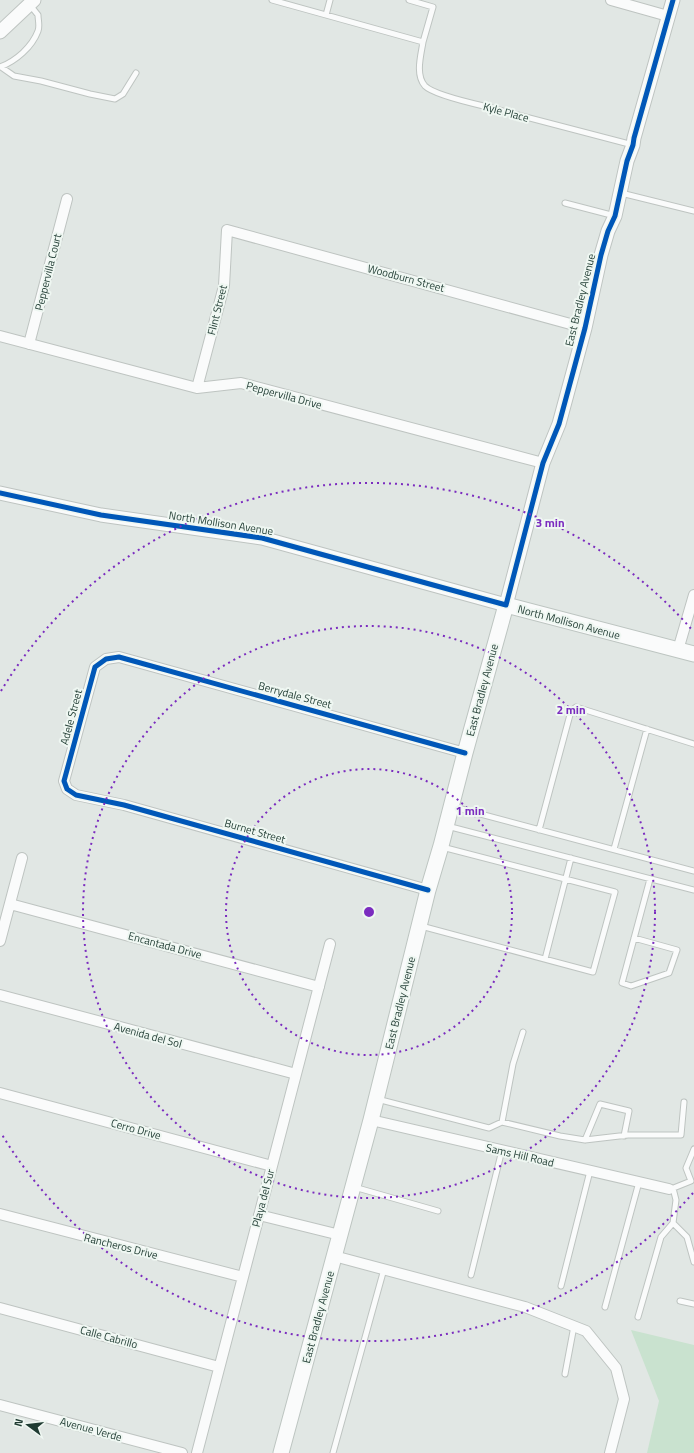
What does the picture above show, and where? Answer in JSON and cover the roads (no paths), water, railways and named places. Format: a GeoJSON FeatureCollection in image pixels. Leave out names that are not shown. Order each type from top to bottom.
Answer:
{"type":"FeatureCollection","features":[{"type":"Feature","properties":{"kind":"main road","name":"North Mollison Avenue"},"geometry":{"type":"LineString","coordinates":[[506,606],[694,654]]}},
{"type":"Feature","properties":{"kind":"main road","name":"East Bradley Avenue"},"geometry":{"type":"LineString","coordinates":[[281,1453],[371,1120],[428,890],[506,606]]}},
{"type":"Feature","properties":{"kind":"street"},"geometry":{"type":"LineString","coordinates":[[611,0],[668,16]]}},
{"type":"Feature","properties":{"kind":"street","name":"East Bradley Avenue"},"geometry":{"type":"LineString","coordinates":[[506,606],[543,463],[559,424],[601,255],[621,192],[627,161],[634,145],[634,138],[673,0]]}},
{"type":"Feature","properties":{"kind":"street"},"geometry":{"type":"LineString","coordinates":[[0,31],[31,2]]}},
{"type":"Feature","properties":{"kind":"street","name":"Peppervilla Court"},"geometry":{"type":"LineString","coordinates":[[29,344],[66,199]]}},
{"type":"Feature","properties":{"kind":"street","name":"Woodburn Street"},"geometry":{"type":"LineString","coordinates":[[227,230],[584,328]]}},
{"type":"Feature","properties":{"kind":"street","name":"Flint Street"},"geometry":{"type":"LineString","coordinates":[[197,388],[224,286],[227,230]]}},
{"type":"Feature","properties":{"kind":"street","name":"Peppervilla Drive"},"geometry":{"type":"LineString","coordinates":[[0,336],[197,388],[241,383],[543,463]]}},
{"type":"Feature","properties":{"kind":"street","name":"North Mollison Avenue"},"geometry":{"type":"LineString","coordinates":[[0,493],[101,515],[262,538],[506,606]]}},
{"type":"Feature","properties":{"kind":"street"},"geometry":{"type":"LineString","coordinates":[[678,650],[694,595]]}},
{"type":"Feature","properties":{"kind":"street","name":"Berrydale Street"},"geometry":{"type":"LineString","coordinates":[[119,657],[465,753]]}},
{"type":"Feature","properties":{"kind":"street","name":"Adele Street"},"geometry":{"type":"LineString","coordinates":[[76,795],[67,789],[64,781],[95,667],[106,659],[119,657]]}},
{"type":"Feature","properties":{"kind":"street","name":"Burnet Street"},"geometry":{"type":"LineString","coordinates":[[76,795],[124,805],[428,890]]}},
{"type":"Feature","properties":{"kind":"street"},"geometry":{"type":"LineString","coordinates":[[0,941],[22,858]]}},
{"type":"Feature","properties":{"kind":"street","name":"Encantada Drive"},"geometry":{"type":"LineString","coordinates":[[10,904],[319,987]]}},
{"type":"Feature","properties":{"kind":"street","name":"Playa del Sur"},"geometry":{"type":"LineString","coordinates":[[197,1453],[330,944]]}},
{"type":"Feature","properties":{"kind":"street","name":"Avenida del Sol"},"geometry":{"type":"LineString","coordinates":[[0,995],[296,1074]]}},
{"type":"Feature","properties":{"kind":"street","name":"Cerro Drive"},"geometry":{"type":"LineString","coordinates":[[0,1093],[272,1166]]}},
{"type":"Feature","properties":{"kind":"street","name":"Sams Hill Road"},"geometry":{"type":"LineString","coordinates":[[371,1120],[671,1189]]}},
{"type":"Feature","properties":{"kind":"street","name":"Rancheros Drive"},"geometry":{"type":"LineString","coordinates":[[0,1214],[243,1277]]}},
{"type":"Feature","properties":{"kind":"street"},"geometry":{"type":"LineString","coordinates":[[259,1216],[340,1235]]}},
{"type":"Feature","properties":{"kind":"street"},"geometry":{"type":"LineString","coordinates":[[334,1256],[525,1307],[586,1331],[616,1368],[624,1399],[610,1453]]}},
{"type":"Feature","properties":{"kind":"street","name":"Calle Cabrillo"},"geometry":{"type":"LineString","coordinates":[[0,1308],[219,1367]]}},
{"type":"Feature","properties":{"kind":"street","name":"Avenue Verde"},"geometry":{"type":"LineString","coordinates":[[0,1405],[182,1453]]}},
{"type":"Feature","properties":{"kind":"lane"},"geometry":{"type":"LineString","coordinates":[[272,0],[424,42]]}},
{"type":"Feature","properties":{"kind":"lane"},"geometry":{"type":"LineString","coordinates":[[326,15],[330,0]]}},
{"type":"Feature","properties":{"kind":"lane","name":"Kyle Place"},"geometry":{"type":"LineString","coordinates":[[409,0],[433,6],[420,58],[420,70],[423,82],[430,90],[464,101],[634,145]]}},
{"type":"Feature","properties":{"kind":"lane"},"geometry":{"type":"LineString","coordinates":[[0,67],[16,59],[32,43],[38,30],[38,15],[31,2]]}},
{"type":"Feature","properties":{"kind":"lane"},"geometry":{"type":"LineString","coordinates":[[0,67],[14,76],[114,99],[123,94],[136,73]]}},
{"type":"Feature","properties":{"kind":"lane"},"geometry":{"type":"LineString","coordinates":[[621,192],[694,211]]}},
{"type":"Feature","properties":{"kind":"lane"},"geometry":{"type":"LineString","coordinates":[[566,204],[614,216]]}},
{"type":"Feature","properties":{"kind":"lane"},"geometry":{"type":"LineString","coordinates":[[539,830],[571,711],[576,707],[694,744]]}},
{"type":"Feature","properties":{"kind":"lane"},"geometry":{"type":"LineString","coordinates":[[614,850],[647,729]]}},
{"type":"Feature","properties":{"kind":"lane"},"geometry":{"type":"LineString","coordinates":[[451,806],[694,871]]}},
{"type":"Feature","properties":{"kind":"lane"},"geometry":{"type":"LineString","coordinates":[[446,826],[694,890]]}},
{"type":"Feature","properties":{"kind":"lane"},"geometry":{"type":"LineString","coordinates":[[419,926],[594,972],[615,892],[441,846]]}},
{"type":"Feature","properties":{"kind":"lane"},"geometry":{"type":"LineString","coordinates":[[545,959],[571,858]]}},
{"type":"Feature","properties":{"kind":"lane"},"geometry":{"type":"LineString","coordinates":[[634,938],[677,950],[669,973],[631,986],[622,983],[634,938],[650,878]]}},
{"type":"Feature","properties":{"kind":"lane"},"geometry":{"type":"LineString","coordinates":[[502,1122],[513,1064],[523,1032]]}},
{"type":"Feature","properties":{"kind":"lane"},"geometry":{"type":"LineString","coordinates":[[376,1099],[489,1128],[502,1122],[560,1136],[585,1140],[624,1136],[681,1135],[684,1102]]}},
{"type":"Feature","properties":{"kind":"lane"},"geometry":{"type":"LineString","coordinates":[[585,1140],[600,1104],[629,1110],[624,1136]]}},
{"type":"Feature","properties":{"kind":"lane"},"geometry":{"type":"LineString","coordinates":[[471,1275],[502,1150]]}},
{"type":"Feature","properties":{"kind":"lane"},"geometry":{"type":"LineString","coordinates":[[638,1317],[661,1237],[673,1223],[676,1200],[671,1189],[692,1180],[686,1168],[694,1150]]}},
{"type":"Feature","properties":{"kind":"lane"},"geometry":{"type":"LineString","coordinates":[[561,1286],[590,1171]]}},
{"type":"Feature","properties":{"kind":"lane"},"geometry":{"type":"LineString","coordinates":[[605,1307],[639,1182]]}},
{"type":"Feature","properties":{"kind":"lane"},"geometry":{"type":"LineString","coordinates":[[353,1186],[438,1211]]}},
{"type":"Feature","properties":{"kind":"lane"},"geometry":{"type":"LineString","coordinates":[[673,1223],[688,1237],[694,1262]]}},
{"type":"Feature","properties":{"kind":"lane"},"geometry":{"type":"LineString","coordinates":[[333,1453],[384,1269]]}},
{"type":"Feature","properties":{"kind":"lane"},"geometry":{"type":"LineString","coordinates":[[680,1300],[694,1304]]}},
{"type":"Feature","properties":{"kind":"lane"},"geometry":{"type":"LineString","coordinates":[[565,1374],[574,1326]]}}]}
